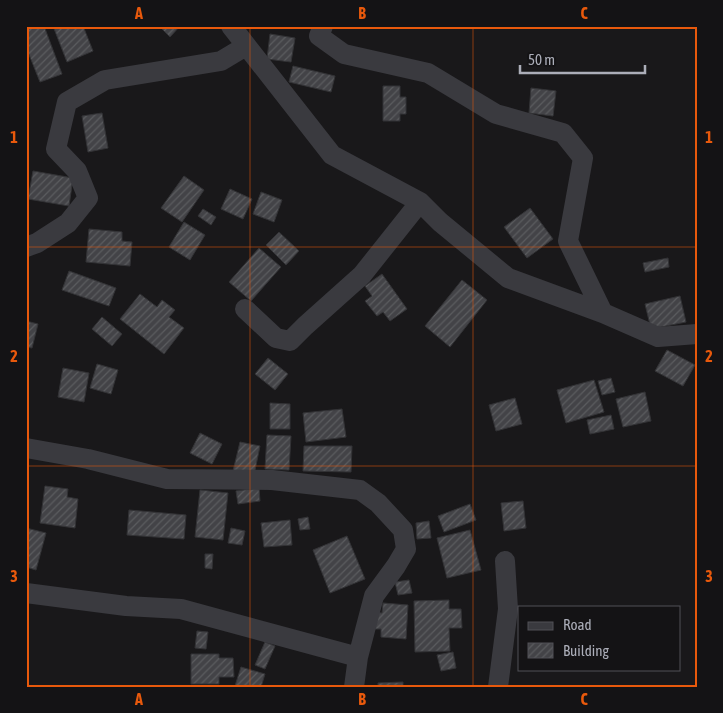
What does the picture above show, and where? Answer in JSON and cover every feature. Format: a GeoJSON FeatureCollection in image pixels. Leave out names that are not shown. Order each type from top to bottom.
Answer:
{"type":"FeatureCollection","features":[{"type":"Feature","properties":{"kind":"street"},"geometry":{"type":"LineString","coordinates":[[231,26],[332,156],[420,202],[440,222],[508,278],[604,313],[658,336],[697,334]]}},
{"type":"Feature","properties":{"kind":"street"},"geometry":{"type":"LineString","coordinates":[[323,26],[319,36],[344,54],[428,73],[496,114],[563,133],[583,158],[568,241],[604,313]]}},
{"type":"Feature","properties":{"kind":"street"},"geometry":{"type":"LineString","coordinates":[[26,247],[37,243],[68,223],[88,198],[77,171],[56,150],[67,102],[105,80],[222,61],[246,46]]}},
{"type":"Feature","properties":{"kind":"street"},"geometry":{"type":"LineString","coordinates":[[244,309],[276,338],[290,341],[362,275],[420,202]]}},
{"type":"Feature","properties":{"kind":"street"},"geometry":{"type":"LineString","coordinates":[[26,448],[88,458],[167,479],[272,480],[360,490],[378,503],[404,530],[406,549],[374,596],[358,657],[354,687]]}},
{"type":"Feature","properties":{"kind":"street"},"geometry":{"type":"LineString","coordinates":[[498,687],[508,609],[504,561]]}},
{"type":"Feature","properties":{"kind":"street"},"geometry":{"type":"LineString","coordinates":[[26,593],[126,606],[181,610],[358,657]]}},
{"type":"Feature","properties":{"kind":"building"},"geometry":{"type":"Polygon","coordinates":[[[26,26],[44,26],[62,74],[40,82],[26,47],[26,26]]]}},
{"type":"Feature","properties":{"kind":"building"},"geometry":{"type":"Polygon","coordinates":[[[53,26],[83,26],[93,51],[67,62],[53,26]]]}},
{"type":"Feature","properties":{"kind":"building"},"geometry":{"type":"Polygon","coordinates":[[[159,26],[180,26],[170,37],[159,26]]]}},
{"type":"Feature","properties":{"kind":"building"},"geometry":{"type":"Polygon","coordinates":[[[270,34],[295,38],[291,62],[267,59],[270,34]]]}},
{"type":"Feature","properties":{"kind":"building"},"geometry":{"type":"Polygon","coordinates":[[[293,66],[335,76],[331,92],[289,82],[293,66]]]}},
{"type":"Feature","properties":{"kind":"building"},"geometry":{"type":"Polygon","coordinates":[[[383,86],[400,86],[400,97],[406,97],[406,114],[400,114],[400,121],[383,121],[383,86]]]}},
{"type":"Feature","properties":{"kind":"building"},"geometry":{"type":"Polygon","coordinates":[[[531,88],[556,91],[553,116],[529,113],[531,88]]]}},
{"type":"Feature","properties":{"kind":"building"},"geometry":{"type":"Polygon","coordinates":[[[102,113],[108,148],[88,152],[82,116],[102,113]]]}},
{"type":"Feature","properties":{"kind":"building"},"geometry":{"type":"Polygon","coordinates":[[[33,171],[73,178],[69,206],[28,199],[33,171]]]}},
{"type":"Feature","properties":{"kind":"building"},"geometry":{"type":"Polygon","coordinates":[[[184,176],[204,190],[182,222],[161,208],[184,176]]]}},
{"type":"Feature","properties":{"kind":"building"},"geometry":{"type":"Polygon","coordinates":[[[230,189],[252,199],[243,219],[221,209],[230,189]]]}},
{"type":"Feature","properties":{"kind":"building"},"geometry":{"type":"Polygon","coordinates":[[[261,192],[282,200],[274,222],[253,214],[261,192]]]}},
{"type":"Feature","properties":{"kind":"building"},"geometry":{"type":"Polygon","coordinates":[[[530,208],[553,239],[527,258],[504,227],[530,208]]]}},
{"type":"Feature","properties":{"kind":"building"},"geometry":{"type":"Polygon","coordinates":[[[203,209],[216,217],[211,225],[198,216],[203,209]]]}},
{"type":"Feature","properties":{"kind":"building"},"geometry":{"type":"Polygon","coordinates":[[[184,222],[205,235],[190,260],[169,247],[184,222]]]}},
{"type":"Feature","properties":{"kind":"building"},"geometry":{"type":"Polygon","coordinates":[[[89,229],[122,232],[122,241],[132,242],[130,266],[86,262],[89,229]]]}},
{"type":"Feature","properties":{"kind":"building"},"geometry":{"type":"Polygon","coordinates":[[[279,232],[299,251],[286,265],[266,245],[279,232]]]}},
{"type":"Feature","properties":{"kind":"building"},"geometry":{"type":"Polygon","coordinates":[[[259,248],[281,267],[251,301],[229,282],[259,248]]]}},
{"type":"Feature","properties":{"kind":"building"},"geometry":{"type":"Polygon","coordinates":[[[668,258],[669,267],[645,272],[643,263],[668,258]]]}},
{"type":"Feature","properties":{"kind":"building"},"geometry":{"type":"Polygon","coordinates":[[[69,271],[116,288],[109,306],[62,290],[69,271]]]}},
{"type":"Feature","properties":{"kind":"building"},"geometry":{"type":"Polygon","coordinates":[[[382,274],[407,309],[390,321],[383,312],[377,316],[365,301],[372,296],[365,286],[382,274]]]}},
{"type":"Feature","properties":{"kind":"building"},"geometry":{"type":"Polygon","coordinates":[[[462,280],[487,300],[450,347],[425,326],[462,280]]]}},
{"type":"Feature","properties":{"kind":"building"},"geometry":{"type":"Polygon","coordinates":[[[140,294],[157,307],[162,300],[175,310],[169,317],[184,328],[164,354],[120,319],[140,294]]]}},
{"type":"Feature","properties":{"kind":"building"},"geometry":{"type":"Polygon","coordinates":[[[680,296],[686,322],[651,329],[645,304],[680,296]]]}},
{"type":"Feature","properties":{"kind":"building"},"geometry":{"type":"Polygon","coordinates":[[[102,317],[122,334],[112,346],[92,329],[102,317]]]}},
{"type":"Feature","properties":{"kind":"building"},"geometry":{"type":"Polygon","coordinates":[[[26,321],[38,324],[32,348],[26,347],[26,321]]]}},
{"type":"Feature","properties":{"kind":"building"},"geometry":{"type":"Polygon","coordinates":[[[667,350],[695,365],[683,386],[655,371],[667,350]]]}},
{"type":"Feature","properties":{"kind":"building"},"geometry":{"type":"Polygon","coordinates":[[[268,358],[288,374],[275,390],[255,374],[268,358]]]}},
{"type":"Feature","properties":{"kind":"building"},"geometry":{"type":"Polygon","coordinates":[[[97,364],[118,370],[111,394],[90,388],[97,364]]]}},
{"type":"Feature","properties":{"kind":"building"},"geometry":{"type":"Polygon","coordinates":[[[63,368],[89,373],[84,402],[58,397],[63,368]]]}},
{"type":"Feature","properties":{"kind":"building"},"geometry":{"type":"Polygon","coordinates":[[[611,378],[615,392],[602,395],[598,381],[611,378]]]}},
{"type":"Feature","properties":{"kind":"building"},"geometry":{"type":"Polygon","coordinates":[[[594,380],[604,412],[566,423],[557,390],[594,380]]]}},
{"type":"Feature","properties":{"kind":"building"},"geometry":{"type":"Polygon","coordinates":[[[645,392],[651,421],[623,427],[616,399],[645,392]]]}},
{"type":"Feature","properties":{"kind":"building"},"geometry":{"type":"Polygon","coordinates":[[[515,398],[522,424],[496,431],[489,405],[515,398]]]}},
{"type":"Feature","properties":{"kind":"building"},"geometry":{"type":"Polygon","coordinates":[[[270,403],[290,404],[290,429],[270,429],[270,403]]]}},
{"type":"Feature","properties":{"kind":"building"},"geometry":{"type":"Polygon","coordinates":[[[342,409],[346,437],[306,442],[303,413],[342,409]]]}},
{"type":"Feature","properties":{"kind":"building"},"geometry":{"type":"Polygon","coordinates":[[[611,415],[614,429],[590,434],[587,420],[611,415]]]}},
{"type":"Feature","properties":{"kind":"building"},"geometry":{"type":"Polygon","coordinates":[[[200,433],[222,444],[212,464],[190,453],[200,433]]]}},
{"type":"Feature","properties":{"kind":"building"},"geometry":{"type":"Polygon","coordinates":[[[267,435],[291,436],[289,470],[265,469],[267,435]]]}},
{"type":"Feature","properties":{"kind":"building"},"geometry":{"type":"Polygon","coordinates":[[[240,442],[260,446],[254,475],[233,471],[240,442]]]}},
{"type":"Feature","properties":{"kind":"building"},"geometry":{"type":"Polygon","coordinates":[[[304,446],[352,446],[351,472],[303,471],[304,446]]]}},
{"type":"Feature","properties":{"kind":"building"},"geometry":{"type":"Polygon","coordinates":[[[45,486],[68,489],[67,497],[78,499],[75,528],[40,523],[45,486]]]}},
{"type":"Feature","properties":{"kind":"building"},"geometry":{"type":"Polygon","coordinates":[[[259,488],[260,501],[238,504],[236,491],[259,488]]]}},
{"type":"Feature","properties":{"kind":"building"},"geometry":{"type":"Polygon","coordinates":[[[200,490],[228,493],[223,540],[195,537],[200,490]]]}},
{"type":"Feature","properties":{"kind":"building"},"geometry":{"type":"Polygon","coordinates":[[[523,501],[526,528],[504,531],[501,503],[523,501]]]}},
{"type":"Feature","properties":{"kind":"building"},"geometry":{"type":"Polygon","coordinates":[[[470,504],[476,520],[444,532],[438,516],[470,504]]]}},
{"type":"Feature","properties":{"kind":"building"},"geometry":{"type":"Polygon","coordinates":[[[129,510],[186,515],[184,539],[127,535],[129,510]]]}},
{"type":"Feature","properties":{"kind":"building"},"geometry":{"type":"Polygon","coordinates":[[[308,517],[310,529],[300,530],[298,519],[308,517]]]}},
{"type":"Feature","properties":{"kind":"building"},"geometry":{"type":"Polygon","coordinates":[[[290,520],[292,545],[264,547],[261,523],[290,520]]]}},
{"type":"Feature","properties":{"kind":"building"},"geometry":{"type":"Polygon","coordinates":[[[429,521],[431,538],[417,539],[416,523],[429,521]]]}},
{"type":"Feature","properties":{"kind":"building"},"geometry":{"type":"Polygon","coordinates":[[[26,528],[46,533],[36,570],[26,567],[26,528]]]}},
{"type":"Feature","properties":{"kind":"building"},"geometry":{"type":"Polygon","coordinates":[[[231,528],[245,531],[242,545],[228,543],[231,528]]]}},
{"type":"Feature","properties":{"kind":"building"},"geometry":{"type":"Polygon","coordinates":[[[470,530],[481,570],[447,578],[437,538],[470,530]]]}},
{"type":"Feature","properties":{"kind":"building"},"geometry":{"type":"Polygon","coordinates":[[[347,536],[365,579],[330,593],[313,550],[347,536]]]}},
{"type":"Feature","properties":{"kind":"building"},"geometry":{"type":"Polygon","coordinates":[[[205,554],[213,554],[212,569],[205,568],[205,554]]]}},
{"type":"Feature","properties":{"kind":"building"},"geometry":{"type":"Polygon","coordinates":[[[409,580],[412,593],[398,595],[395,582],[409,580]]]}},
{"type":"Feature","properties":{"kind":"building"},"geometry":{"type":"Polygon","coordinates":[[[449,600],[449,609],[461,609],[462,628],[449,628],[450,651],[415,652],[414,601],[449,600]]]}},
{"type":"Feature","properties":{"kind":"building"},"geometry":{"type":"Polygon","coordinates":[[[383,603],[408,605],[406,639],[381,637],[381,629],[373,629],[375,612],[382,613],[383,603]]]}},
{"type":"Feature","properties":{"kind":"building"},"geometry":{"type":"Polygon","coordinates":[[[197,631],[208,632],[206,649],[195,648],[197,631]]]}},
{"type":"Feature","properties":{"kind":"building"},"geometry":{"type":"Polygon","coordinates":[[[265,642],[275,646],[265,669],[255,665],[265,642]]]}},
{"type":"Feature","properties":{"kind":"building"},"geometry":{"type":"Polygon","coordinates":[[[453,652],[456,668],[441,671],[437,655],[453,652]]]}},
{"type":"Feature","properties":{"kind":"building"},"geometry":{"type":"Polygon","coordinates":[[[191,654],[219,654],[219,658],[233,658],[234,677],[219,677],[219,684],[191,684],[191,654]]]}},
{"type":"Feature","properties":{"kind":"building"},"geometry":{"type":"Polygon","coordinates":[[[241,667],[265,674],[261,687],[235,686],[241,667]]]}},
{"type":"Feature","properties":{"kind":"building"},"geometry":{"type":"Polygon","coordinates":[[[403,682],[403,687],[378,687],[378,683],[403,682]]]}}]}
